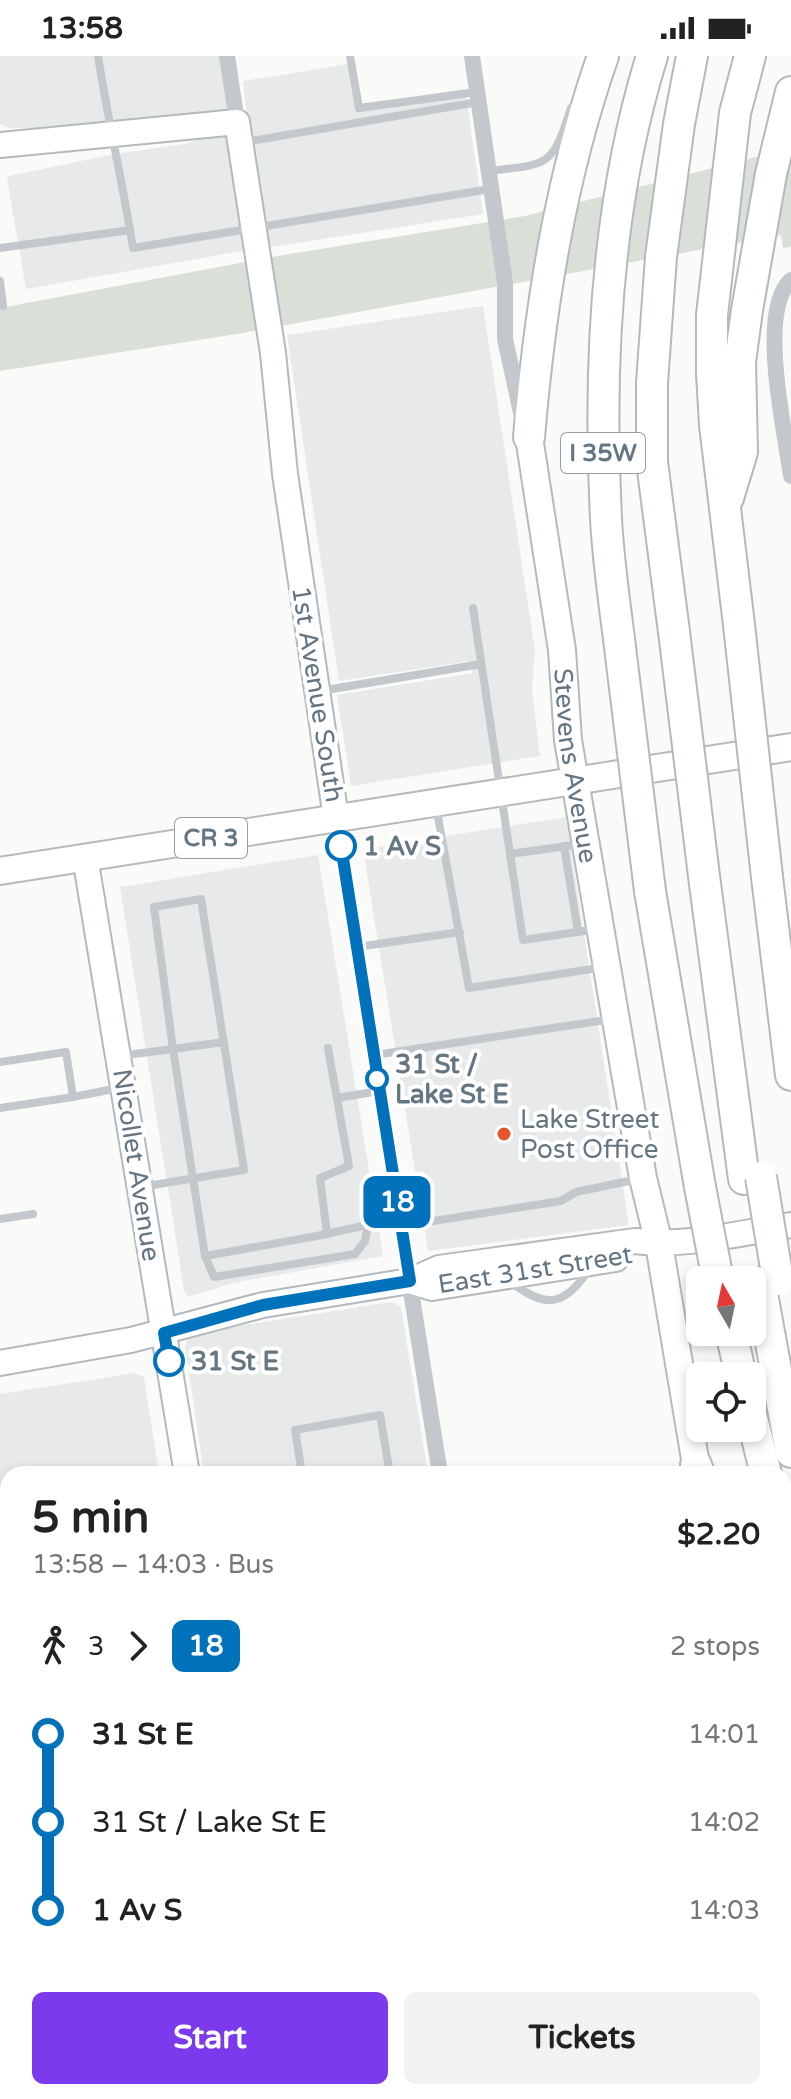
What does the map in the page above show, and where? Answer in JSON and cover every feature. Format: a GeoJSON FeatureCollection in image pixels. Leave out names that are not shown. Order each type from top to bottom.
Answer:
{"type":"FeatureCollection","features":[{"type":"Feature","properties":{"kind":"highway"},"geometry":{"type":"LineString","coordinates":[[529,437],[549,267],[573,149],[603,56]]}},
{"type":"Feature","properties":{"kind":"highway","name":"I 35W"},"geometry":{"type":"LineString","coordinates":[[652,56],[628,150],[611,266],[603,429],[606,522],[650,891],[715,1266]]}},
{"type":"Feature","properties":{"kind":"highway"},"geometry":{"type":"LineString","coordinates":[[692,56],[670,256],[669,431],[681,631],[712,884],[791,1452]]}},
{"type":"Feature","properties":{"kind":"highway"},"geometry":{"type":"LineString","coordinates":[[678,189],[711,56]]}},
{"type":"Feature","properties":{"kind":"highway"},"geometry":{"type":"LineString","coordinates":[[750,56],[735,113],[719,246],[712,315],[712,373],[724,512],[791,1075]]}},
{"type":"Feature","properties":{"kind":"highway"},"geometry":{"type":"LineString","coordinates":[[724,512],[742,452],[740,362],[758,239],[791,92]]}},
{"type":"Feature","properties":{"kind":"highway"},"geometry":{"type":"LineString","coordinates":[[769,1281],[791,1348]]}},
{"type":"Feature","properties":{"kind":"highway"},"geometry":{"type":"LineString","coordinates":[[758,1442],[764,1466]]}},
{"type":"Feature","properties":{"kind":"main road","name":"Stevens Avenue"},"geometry":{"type":"LineString","coordinates":[[529,437],[562,650],[568,740],[576,780],[575,844],[590,930],[607,966],[696,1466]]}},
{"type":"Feature","properties":{"kind":"main road","name":"CR 3"},"geometry":{"type":"LineString","coordinates":[[0,871],[791,747]]}},
{"type":"Feature","properties":{"kind":"street","name":"1st Avenue South"},"geometry":{"type":"LineString","coordinates":[[227,56],[269,326],[285,474],[317,692],[439,1466]]}},
{"type":"Feature","properties":{"kind":"street","name":"Stevens Avenue"},"geometry":{"type":"LineString","coordinates":[[472,56],[505,283],[505,339],[520,415],[529,437]]}},
{"type":"Feature","properties":{"kind":"street"},"geometry":{"type":"LineString","coordinates":[[0,145],[110,135],[238,132]]}},
{"type":"Feature","properties":{"kind":"street"},"geometry":{"type":"LineString","coordinates":[[787,283],[778,297],[774,355],[791,476]]}},
{"type":"Feature","properties":{"kind":"street","name":"Nicollet Avenue"},"geometry":{"type":"LineString","coordinates":[[85,857],[186,1466]]}},
{"type":"Feature","properties":{"kind":"street","name":"East 31st Street"},"geometry":{"type":"LineString","coordinates":[[0,1363],[164,1333],[263,1305],[410,1281],[439,1268],[635,1241],[659,1244],[791,1225]]}},
{"type":"Feature","properties":{"kind":"street","name":"East 31st Street"},"geometry":{"type":"LineString","coordinates":[[410,1281],[432,1288],[636,1255],[659,1244]]}},
{"type":"Feature","properties":{"kind":"lane"},"geometry":{"type":"LineString","coordinates":[[98,56],[133,248],[490,189]]}},
{"type":"Feature","properties":{"kind":"lane"},"geometry":{"type":"LineString","coordinates":[[350,56],[359,108],[477,97]]}},
{"type":"Feature","properties":{"kind":"lane"},"geometry":{"type":"LineString","coordinates":[[238,132],[477,97]]}},
{"type":"Feature","properties":{"kind":"lane"},"geometry":{"type":"LineString","coordinates":[[488,171],[529,167],[554,154],[573,103]]}},
{"type":"Feature","properties":{"kind":"lane"},"geometry":{"type":"LineString","coordinates":[[0,248],[130,230]]}},
{"type":"Feature","properties":{"kind":"lane"},"geometry":{"type":"LineString","coordinates":[[0,281],[3,306]]}},
{"type":"Feature","properties":{"kind":"lane"},"geometry":{"type":"LineString","coordinates":[[473,608],[523,940],[590,930]]}},
{"type":"Feature","properties":{"kind":"lane"},"geometry":{"type":"LineString","coordinates":[[317,692],[481,664]]}},
{"type":"Feature","properties":{"kind":"lane"},"geometry":{"type":"LineString","coordinates":[[435,801],[469,988],[607,966]]}},
{"type":"Feature","properties":{"kind":"lane"},"geometry":{"type":"LineString","coordinates":[[510,854],[575,844]]}},
{"type":"Feature","properties":{"kind":"lane"},"geometry":{"type":"LineString","coordinates":[[140,1187],[192,1178],[244,1170],[201,899],[154,907],[192,1178],[205,1256],[214,1277],[355,1254],[365,1241],[368,1225]]}},
{"type":"Feature","properties":{"kind":"lane"},"geometry":{"type":"LineString","coordinates":[[356,948],[460,932]]}},
{"type":"Feature","properties":{"kind":"lane"},"geometry":{"type":"LineString","coordinates":[[375,1055],[615,1019]]}},
{"type":"Feature","properties":{"kind":"lane"},"geometry":{"type":"LineString","coordinates":[[118,1056],[224,1042]]}},
{"type":"Feature","properties":{"kind":"lane"},"geometry":{"type":"LineString","coordinates":[[327,1234],[320,1178],[349,1166],[328,1048]]}},
{"type":"Feature","properties":{"kind":"lane"},"geometry":{"type":"LineString","coordinates":[[0,1062],[66,1052],[73,1097]]}},
{"type":"Feature","properties":{"kind":"lane"},"geometry":{"type":"LineString","coordinates":[[0,1108],[124,1087]]}},
{"type":"Feature","properties":{"kind":"lane"},"geometry":{"type":"LineString","coordinates":[[337,1098],[379,1091]]}},
{"type":"Feature","properties":{"kind":"lane"},"geometry":{"type":"LineString","coordinates":[[205,1256],[368,1225],[561,1201],[576,1192],[643,1178]]}},
{"type":"Feature","properties":{"kind":"lane"},"geometry":{"type":"LineString","coordinates":[[0,1219],[33,1214]]}},
{"type":"Feature","properties":{"kind":"lane"},"geometry":{"type":"LineString","coordinates":[[301,1466],[295,1430],[380,1415],[389,1466]]}},
{"type":"Feature","properties":{"kind":"shaded area"},"geometry":{"type":"Polygon","coordinates":[[[0,56],[219,56],[227,109],[200,116],[52,128],[9,128],[0,124],[0,56]]]}},
{"type":"Feature","properties":{"kind":"shaded area"},"geometry":{"type":"Polygon","coordinates":[[[349,64],[356,106],[465,89],[483,214],[266,248],[257,205],[243,81],[349,64]]]}},
{"type":"Feature","properties":{"kind":"shaded area"},"geometry":{"type":"Polygon","coordinates":[[[205,132],[225,138],[230,146],[248,250],[26,289],[7,179],[9,176],[109,155],[190,143],[205,132]]]}},
{"type":"Feature","properties":{"kind":"shaded area"},"geometry":{"type":"Polygon","coordinates":[[[791,148],[791,247],[783,248],[781,235],[237,334],[0,371],[0,308],[283,255],[525,216],[791,148]]]}},
{"type":"Feature","properties":{"kind":"shaded area"},"geometry":{"type":"Polygon","coordinates":[[[483,306],[535,651],[532,690],[540,756],[351,786],[337,695],[473,673],[470,661],[339,681],[287,335],[483,306]]]}},
{"type":"Feature","properties":{"kind":"shaded area"},"geometry":{"type":"Polygon","coordinates":[[[566,817],[629,1225],[428,1251],[363,849],[566,817]]]}},
{"type":"Feature","properties":{"kind":"shaded area"},"geometry":{"type":"Polygon","coordinates":[[[318,855],[383,1256],[233,1283],[188,1297],[184,1290],[120,887],[318,855]]]}},
{"type":"Feature","properties":{"kind":"shaded area"},"geometry":{"type":"Polygon","coordinates":[[[391,1302],[401,1307],[427,1466],[203,1466],[185,1346],[194,1333],[391,1302]]]}},
{"type":"Feature","properties":{"kind":"shaded area"},"geometry":{"type":"Polygon","coordinates":[[[135,1373],[144,1377],[158,1466],[0,1466],[0,1394],[135,1373]]]}},
{"type":"Feature","properties":{"kind":"bus line","name":"18"},"geometry":{"type":"LineString","coordinates":[[169,1361],[164,1333],[235,1311],[296,1298],[410,1281],[341,846]]}},
{"type":"Feature","properties":{"kind":"place","name":"1 Av S"},"geometry":{"type":"Point","coordinates":[341,846]}},
{"type":"Feature","properties":{"kind":"place","name":"31 St / Lake St E"},"geometry":{"type":"Point","coordinates":[377,1079]}},
{"type":"Feature","properties":{"kind":"place","name":"Lake Street Post Office"},"geometry":{"type":"Point","coordinates":[504,1134]}},
{"type":"Feature","properties":{"kind":"place","name":"31 St E"},"geometry":{"type":"Point","coordinates":[169,1361]}}]}
